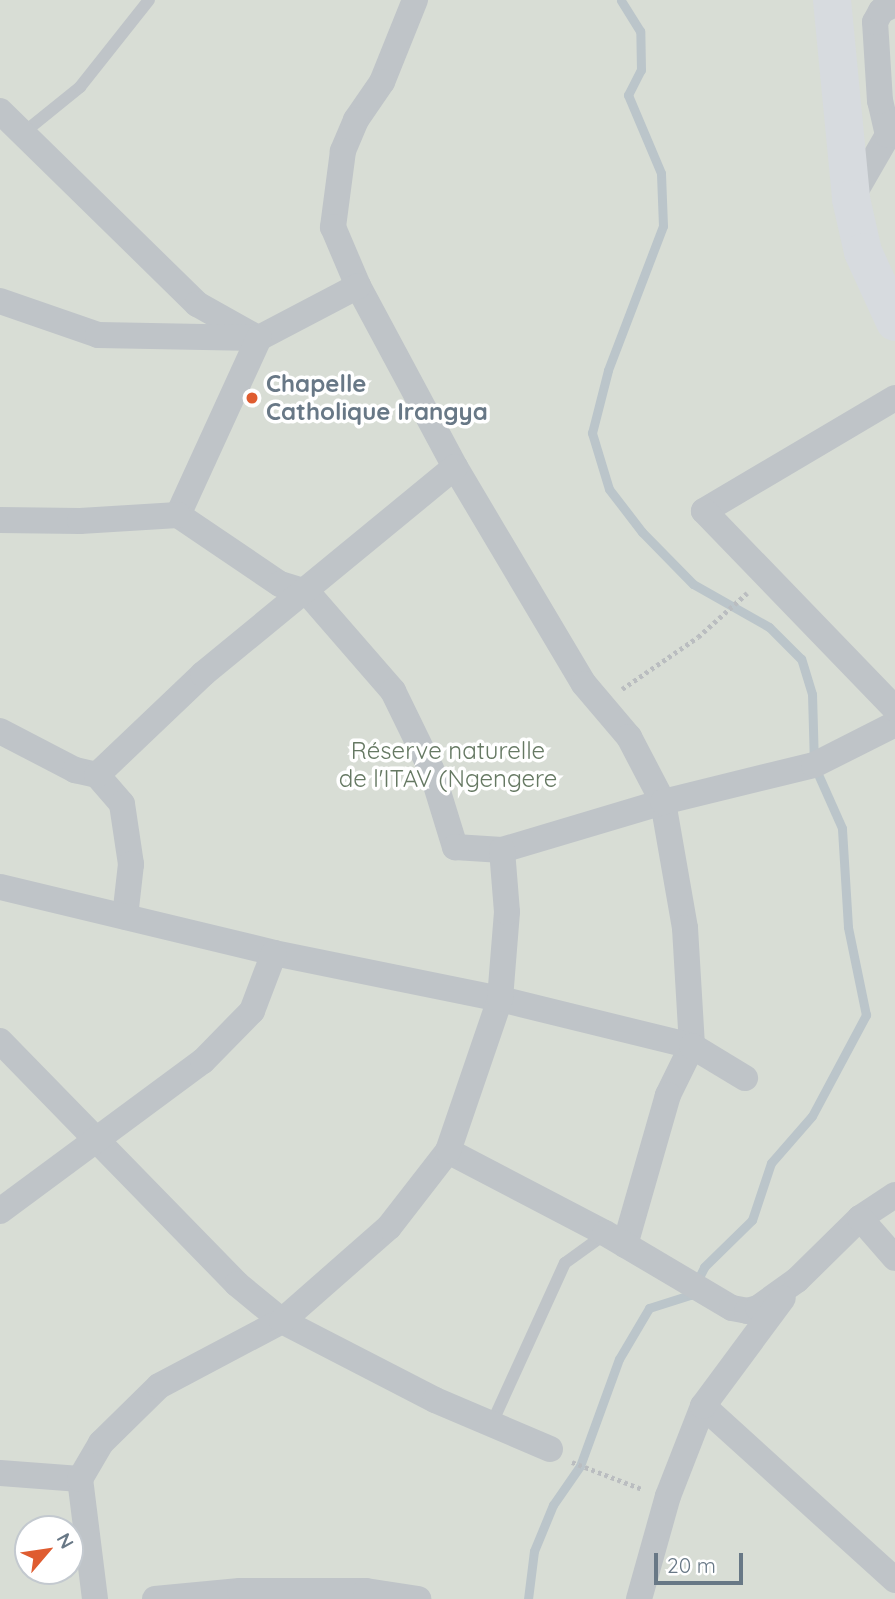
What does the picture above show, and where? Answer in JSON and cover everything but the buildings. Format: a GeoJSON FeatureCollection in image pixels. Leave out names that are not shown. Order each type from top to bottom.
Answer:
{"type":"FeatureCollection","features":[{"type":"Feature","properties":{"kind":"highway"},"geometry":{"type":"LineString","coordinates":[[832,0],[851,199],[863,252],[895,322]]}},
{"type":"Feature","properties":{"kind":"street"},"geometry":{"type":"LineString","coordinates":[[415,0],[382,82],[356,120],[343,151],[333,227],[358,286],[455,467],[584,684],[629,737],[663,802],[685,928],[692,1046],[668,1095],[615,1239]]}},
{"type":"Feature","properties":{"kind":"street"},"geometry":{"type":"LineString","coordinates":[[851,199],[892,144],[880,101],[874,22],[881,11],[895,4]]}},
{"type":"Feature","properties":{"kind":"street"},"geometry":{"type":"LineString","coordinates":[[0,111],[197,304],[259,338]]}},
{"type":"Feature","properties":{"kind":"street"},"geometry":{"type":"LineString","coordinates":[[0,301],[98,335],[259,338],[358,286]]}},
{"type":"Feature","properties":{"kind":"street"},"geometry":{"type":"LineString","coordinates":[[177,515],[259,338]]}},
{"type":"Feature","properties":{"kind":"street"},"geometry":{"type":"LineString","coordinates":[[895,398],[704,511],[895,709]]}},
{"type":"Feature","properties":{"kind":"street"},"geometry":{"type":"LineString","coordinates":[[97,775],[203,674],[307,592],[455,467]]}},
{"type":"Feature","properties":{"kind":"street"},"geometry":{"type":"LineString","coordinates":[[0,520],[80,521],[177,515],[279,584],[307,592],[393,691],[431,769],[455,847],[502,850],[663,802],[814,765],[895,724]]}},
{"type":"Feature","properties":{"kind":"street"},"geometry":{"type":"LineString","coordinates":[[0,732],[75,771],[97,775],[122,804],[131,864],[125,917]]}},
{"type":"Feature","properties":{"kind":"street"},"geometry":{"type":"LineString","coordinates":[[95,1599],[79,1479],[101,1443],[159,1386],[282,1321],[389,1227],[448,1151],[500,999],[508,912],[502,850]]}},
{"type":"Feature","properties":{"kind":"street"},"geometry":{"type":"LineString","coordinates":[[0,887],[274,953],[500,999],[692,1046],[745,1078]]}},
{"type":"Feature","properties":{"kind":"street"},"geometry":{"type":"LineString","coordinates":[[0,1211],[98,1142],[203,1061],[252,1011],[274,953]]}},
{"type":"Feature","properties":{"kind":"street"},"geometry":{"type":"LineString","coordinates":[[0,1041],[237,1284],[282,1321],[435,1399],[550,1450]]}},
{"type":"Feature","properties":{"kind":"street"},"geometry":{"type":"LineString","coordinates":[[448,1151],[615,1239],[732,1308],[747,1311],[797,1280]]}},
{"type":"Feature","properties":{"kind":"street"},"geometry":{"type":"LineString","coordinates":[[639,1599],[667,1496],[703,1406],[797,1280],[860,1218],[895,1195]]}},
{"type":"Feature","properties":{"kind":"street"},"geometry":{"type":"LineString","coordinates":[[860,1218],[895,1258]]}},
{"type":"Feature","properties":{"kind":"street"},"geometry":{"type":"LineString","coordinates":[[703,1406],[895,1580]]}},
{"type":"Feature","properties":{"kind":"street"},"geometry":{"type":"LineString","coordinates":[[0,1473],[79,1479]]}},
{"type":"Feature","properties":{"kind":"street"},"geometry":{"type":"LineString","coordinates":[[155,1599],[240,1591],[366,1591],[418,1599]]}},
{"type":"Feature","properties":{"kind":"lane"},"geometry":{"type":"LineString","coordinates":[[22,134],[80,87],[149,0]]}},
{"type":"Feature","properties":{"kind":"lane"},"geometry":{"type":"LineString","coordinates":[[492,1423],[565,1263],[615,1239]]}},
{"type":"Feature","properties":{"kind":"path"},"geometry":{"type":"LineString","coordinates":[[603,706],[698,637],[768,578]]}},
{"type":"Feature","properties":{"kind":"path"},"geometry":{"type":"LineString","coordinates":[[550,1450],[600,1476],[667,1496]]}},
{"type":"Feature","properties":{"kind":"green space","name":"Réserve naturelle de l'ITAV (Ngengere"},"geometry":{"type":"Polygon","coordinates":[[[0,0],[895,0],[895,1599],[0,1599],[0,0]]]}},
{"type":"Feature","properties":{"kind":"waterway"},"geometry":{"type":"LineString","coordinates":[[528,1599],[534,1551],[553,1505],[580,1466],[619,1359],[649,1308],[690,1295],[704,1267],[752,1220],[771,1163],[812,1116],[866,1015],[848,927],[842,828],[814,765],[812,694],[801,659],[769,627],[693,584],[642,532],[609,489],[592,433],[608,370],[663,226],[661,173],[628,95],[641,70],[640,31],[621,0]]}},
{"type":"Feature","properties":{"kind":"place","name":"Chapelle Catholique Irangya"},"geometry":{"type":"Point","coordinates":[252,398]}}]}
